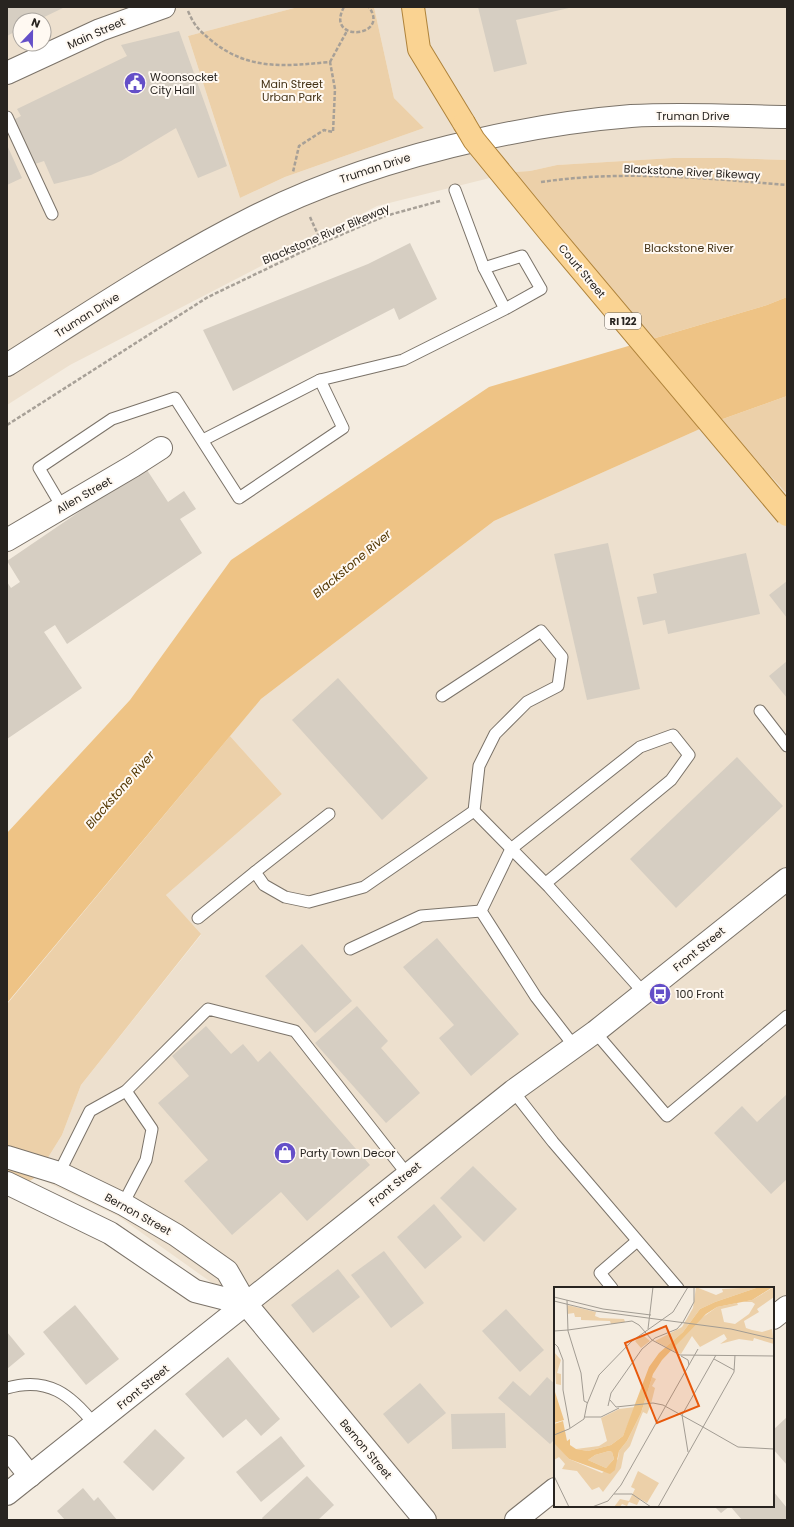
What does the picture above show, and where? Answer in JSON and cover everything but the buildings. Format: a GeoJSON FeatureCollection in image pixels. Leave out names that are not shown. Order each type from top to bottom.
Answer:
{"type":"FeatureCollection","features":[{"type":"Feature","properties":{"kind":"main road","name":"Main Street"},"geometry":{"type":"LineString","coordinates":[[7,74],[100,30],[164,7]]}},
{"type":"Feature","properties":{"kind":"main road","name":"Court Street"},"geometry":{"type":"LineString","coordinates":[[414,7],[419,49],[474,140],[516,193],[787,515]]}},
{"type":"Feature","properties":{"kind":"main road","name":"Truman Drive"},"geometry":{"type":"LineString","coordinates":[[7,365],[185,254],[249,219],[329,183],[387,163],[430,151],[530,128],[631,116],[714,115],[787,117]]}},
{"type":"Feature","properties":{"kind":"main road","name":"Allen Street"},"geometry":{"type":"LineString","coordinates":[[7,540],[161,448]]}},
{"type":"Feature","properties":{"kind":"main road","name":"Front Street"},"geometry":{"type":"LineString","coordinates":[[7,1494],[513,1091],[595,1032],[787,879]]}},
{"type":"Feature","properties":{"kind":"main road","name":"Bernon Street"},"geometry":{"type":"LineString","coordinates":[[7,1157],[59,1173],[123,1204],[176,1235],[227,1271],[246,1304],[425,1520]]}},
{"type":"Feature","properties":{"kind":"main road"},"geometry":{"type":"LineString","coordinates":[[16,1187],[110,1233],[195,1291],[246,1304]]}},
{"type":"Feature","properties":{"kind":"main road"},"geometry":{"type":"LineString","coordinates":[[774,1317],[787,1307]]}},
{"type":"Feature","properties":{"kind":"main road"},"geometry":{"type":"LineString","coordinates":[[7,1447],[30,1476]]}},
{"type":"Feature","properties":{"kind":"main road"},"geometry":{"type":"LineString","coordinates":[[516,1520],[554,1490]]}},
{"type":"Feature","properties":{"kind":"lane"},"geometry":{"type":"LineString","coordinates":[[7,117],[52,214]]}},
{"type":"Feature","properties":{"kind":"lane"},"geometry":{"type":"LineString","coordinates":[[456,193],[484,268],[505,309]]}},
{"type":"Feature","properties":{"kind":"lane"},"geometry":{"type":"LineString","coordinates":[[203,440],[320,380],[403,360],[505,309],[541,289],[522,256],[484,268]]}},
{"type":"Feature","properties":{"kind":"lane"},"geometry":{"type":"LineString","coordinates":[[62,507],[39,468],[112,419],[175,398],[239,498],[343,428],[320,380]]}},
{"type":"Feature","properties":{"kind":"lane"},"geometry":{"type":"LineString","coordinates":[[255,872],[264,885],[285,897],[309,902],[364,887],[474,811],[479,766],[495,734],[527,702],[558,686],[562,657],[541,631],[442,696]]}},
{"type":"Feature","properties":{"kind":"lane"},"geometry":{"type":"LineString","coordinates":[[760,711],[787,746]]}},
{"type":"Feature","properties":{"kind":"lane"},"geometry":{"type":"LineString","coordinates":[[482,911],[511,849],[640,747],[673,735],[689,755],[671,780],[546,883]]}},
{"type":"Feature","properties":{"kind":"lane"},"geometry":{"type":"LineString","coordinates":[[474,811],[546,883],[644,993]]}},
{"type":"Feature","properties":{"kind":"lane"},"geometry":{"type":"LineString","coordinates":[[198,918],[329,814]]}},
{"type":"Feature","properties":{"kind":"lane"},"geometry":{"type":"LineString","coordinates":[[350,949],[421,916],[482,911]]}},
{"type":"Feature","properties":{"kind":"lane"},"geometry":{"type":"LineString","coordinates":[[482,911],[536,997],[574,1046]]}},
{"type":"Feature","properties":{"kind":"lane"},"geometry":{"type":"LineString","coordinates":[[59,1173],[90,1110],[126,1091],[208,1009],[295,1032],[408,1174]]}},
{"type":"Feature","properties":{"kind":"lane"},"geometry":{"type":"LineString","coordinates":[[595,1032],[667,1116],[787,1016]]}},
{"type":"Feature","properties":{"kind":"lane"},"geometry":{"type":"LineString","coordinates":[[123,1204],[146,1160],[152,1129],[126,1091]]}},
{"type":"Feature","properties":{"kind":"lane"},"geometry":{"type":"LineString","coordinates":[[513,1091],[553,1142],[677,1287]]}},
{"type":"Feature","properties":{"kind":"lane"},"geometry":{"type":"LineString","coordinates":[[611,1287],[600,1273],[637,1241]]}},
{"type":"Feature","properties":{"kind":"lane"},"geometry":{"type":"LineString","coordinates":[[7,1388],[30,1384],[56,1389],[73,1401],[94,1425]]}},
{"type":"Feature","properties":{"kind":"path"},"geometry":{"type":"LineString","coordinates":[[186,7],[196,28],[220,48],[245,61],[265,65],[292,65],[330,62]]}},
{"type":"Feature","properties":{"kind":"path"},"geometry":{"type":"LineString","coordinates":[[344,7],[340,16],[341,22],[347,30],[358,33],[368,29],[373,20],[369,7]]}},
{"type":"Feature","properties":{"kind":"path"},"geometry":{"type":"LineString","coordinates":[[319,237],[293,177],[293,166],[299,146],[324,130],[333,132],[335,89],[330,62],[347,30]]}},
{"type":"Feature","properties":{"kind":"path","name":"Blackstone River Bikeway"},"geometry":{"type":"LineString","coordinates":[[537,183],[620,176],[698,178],[787,185]]}},
{"type":"Feature","properties":{"kind":"path","name":"Blackstone River Bikeway"},"geometry":{"type":"LineString","coordinates":[[7,425],[208,297],[310,248],[385,216],[456,193]]}},
{"type":"Feature","properties":{"kind":"shaded area"},"geometry":{"type":"Polygon","coordinates":[[[7,7],[298,7],[188,36],[240,198],[285,177],[424,128],[394,98],[374,7],[787,7],[787,160],[673,158],[557,165],[530,171],[514,172],[377,206],[70,365],[7,405],[7,7]]]}},
{"type":"Feature","properties":{"kind":"shaded area"},"geometry":{"type":"Polygon","coordinates":[[[720,420],[787,494],[787,1309],[774,1319],[774,1287],[554,1287],[554,1490],[515,1520],[413,1520],[229,1295],[118,1216],[36,1177],[62,1135],[81,1085],[201,935],[166,895],[282,794],[230,736],[261,699],[494,521],[720,420]]]}},
{"type":"Feature","properties":{"kind":"green space","name":"Main Street Urban Park"},"geometry":{"type":"Polygon","coordinates":[[[298,7],[374,7],[394,98],[424,128],[285,177],[240,198],[188,36],[298,7]]]}},
{"type":"Feature","properties":{"kind":"green space","name":"Blackstone River"},"geometry":{"type":"Polygon","coordinates":[[[673,158],[787,160],[787,297],[767,305],[652,339],[514,172],[530,171],[557,165],[673,158]]]}},
{"type":"Feature","properties":{"kind":"green space"},"geometry":{"type":"Polygon","coordinates":[[[787,396],[787,494],[720,420],[787,396]]]}},
{"type":"Feature","properties":{"kind":"green space"},"geometry":{"type":"Polygon","coordinates":[[[230,736],[282,794],[166,895],[201,934],[81,1085],[62,1135],[36,1177],[7,1195],[7,1004],[230,736]]]}},
{"type":"Feature","properties":{"kind":"water","name":"Blackstone River"},"geometry":{"type":"Polygon","coordinates":[[[787,297],[787,396],[720,420],[494,521],[261,699],[7,1003],[7,833],[130,700],[231,560],[489,387],[767,305],[787,297]]]}},
{"type":"Feature","properties":{"kind":"place","name":"Woonsocket City Hall"},"geometry":{"type":"Point","coordinates":[135,83]}},
{"type":"Feature","properties":{"kind":"place","name":"100 Front"},"geometry":{"type":"Point","coordinates":[660,994]}},
{"type":"Feature","properties":{"kind":"place","name":"Party Town Decor"},"geometry":{"type":"Point","coordinates":[285,1153]}}]}
